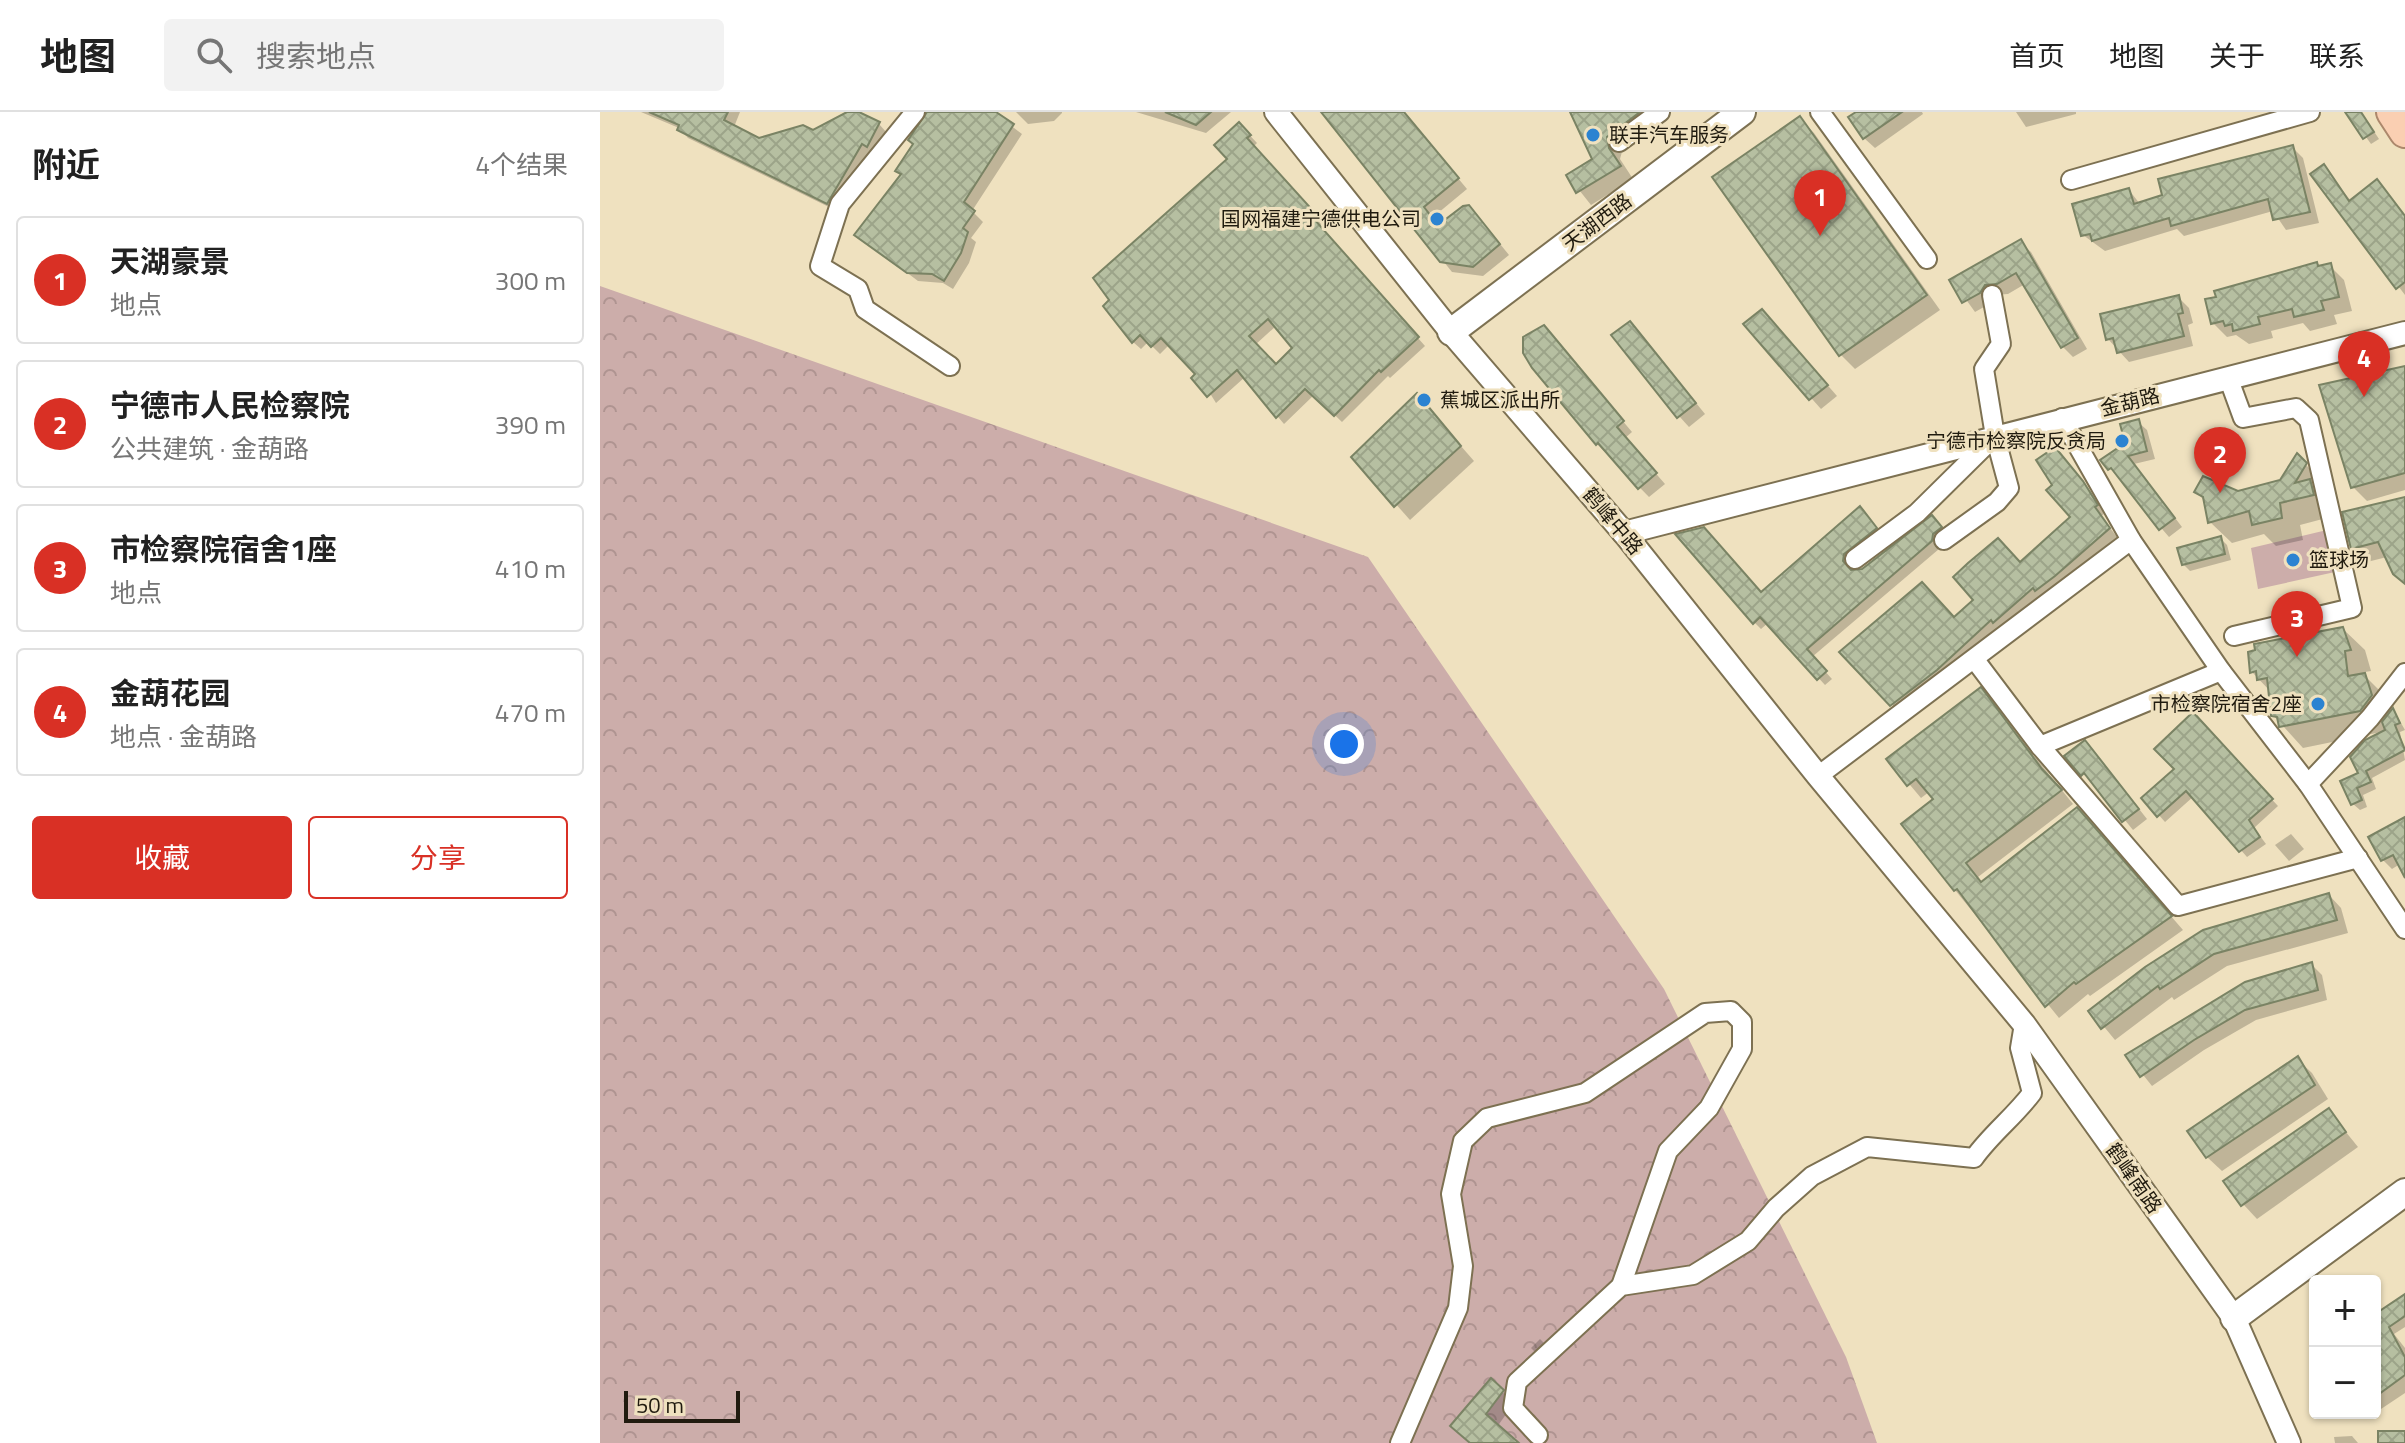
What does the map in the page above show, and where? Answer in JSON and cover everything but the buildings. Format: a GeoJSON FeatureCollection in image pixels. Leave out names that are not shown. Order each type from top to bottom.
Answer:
{"type":"FeatureCollection","features":[{"type":"Feature","properties":{"kind":"highway"},"geometry":{"type":"LineString","coordinates":[[2392,112],[2405,132]]}},
{"type":"Feature","properties":{"kind":"main road","name":"天湖西路"},"geometry":{"type":"LineString","coordinates":[[1451,332],[1742,112]]}},
{"type":"Feature","properties":{"kind":"main road"},"geometry":{"type":"LineString","coordinates":[[2234,1318],[2405,1192]]}},
{"type":"Feature","properties":{"kind":"street"},"geometry":{"type":"LineString","coordinates":[[915,112],[840,204],[820,266],[858,289],[865,309],[950,366]]}},
{"type":"Feature","properties":{"kind":"street","name":"鹤峰中路"},"geometry":{"type":"LineString","coordinates":[[1276,112],[1451,332],[1624,533],[1947,932]]}},
{"type":"Feature","properties":{"kind":"street"},"geometry":{"type":"LineString","coordinates":[[1619,142],[1660,112]]}},
{"type":"Feature","properties":{"kind":"street"},"geometry":{"type":"LineString","coordinates":[[1820,112],[1927,259]]}},
{"type":"Feature","properties":{"kind":"street"},"geometry":{"type":"LineString","coordinates":[[2071,180],[2310,112]]}},
{"type":"Feature","properties":{"kind":"street"},"geometry":{"type":"LineString","coordinates":[[1944,540],[1997,502],[2009,488],[1995,436],[1984,369],[2001,344],[1992,295]]}},
{"type":"Feature","properties":{"kind":"street","name":"金葫路"},"geometry":{"type":"LineString","coordinates":[[1624,533],[2062,418],[2405,333]]}},
{"type":"Feature","properties":{"kind":"street"},"geometry":{"type":"LineString","coordinates":[[2228,377],[2243,418],[2296,408],[2309,420],[2352,608],[2234,636]]}},
{"type":"Feature","properties":{"kind":"street"},"geometry":{"type":"LineString","coordinates":[[2062,418],[2131,540],[2221,671],[2308,784],[2405,929]]}},
{"type":"Feature","properties":{"kind":"street"},"geometry":{"type":"LineString","coordinates":[[1855,559],[1917,513],[1995,436]]}},
{"type":"Feature","properties":{"kind":"street"},"geometry":{"type":"LineString","coordinates":[[1818,776],[2131,540]]}},
{"type":"Feature","properties":{"kind":"street"},"geometry":{"type":"LineString","coordinates":[[1975,660],[2040,746],[2178,906],[2358,858]]}},
{"type":"Feature","properties":{"kind":"street"},"geometry":{"type":"LineString","coordinates":[[2040,746],[2221,671]]}},
{"type":"Feature","properties":{"kind":"street"},"geometry":{"type":"LineString","coordinates":[[2308,784],[2360,729],[2405,673]]}},
{"type":"Feature","properties":{"kind":"street","name":"鹤峰南路"},"geometry":{"type":"LineString","coordinates":[[1947,932],[2024,1024],[2234,1318],[2289,1443]]}},
{"type":"Feature","properties":{"kind":"street"},"geometry":{"type":"LineString","coordinates":[[1400,1443],[1458,1308],[1463,1266],[1451,1194],[1463,1141],[1487,1118],[1585,1093],[1705,1013],[1731,1011],[1742,1022],[1742,1049],[1709,1108],[1668,1151],[1621,1286],[1517,1382],[1513,1408],[1538,1435]]}},
{"type":"Feature","properties":{"kind":"street"},"geometry":{"type":"LineString","coordinates":[[1621,1286],[1693,1275],[1748,1241],[1776,1208],[1812,1176],[1867,1147],[1974,1158],[1988,1138],[2010,1122],[2032,1093],[2020,1048],[2024,1024]]}},
{"type":"Feature","properties":{"kind":"green space"},"geometry":{"type":"Polygon","coordinates":[[[600,286],[1368,557],[1664,989],[1846,1357],[1877,1443],[600,1443],[600,286]]]}},
{"type":"Feature","properties":{"kind":"green space","name":"篮球场"},"geometry":{"type":"Polygon","coordinates":[[[2327,530],[2335,572],[2258,589],[2251,548],[2327,530]]]}},
{"type":"Feature","properties":{"kind":"place","name":"联丰汽车服务"},"geometry":{"type":"Point","coordinates":[1593,135]}},
{"type":"Feature","properties":{"kind":"place","name":"国网福建宁德供电公司"},"geometry":{"type":"Point","coordinates":[1437,219]}},
{"type":"Feature","properties":{"kind":"place","name":"天湖豪景"},"geometry":{"type":"Point","coordinates":[1820,236]}},
{"type":"Feature","properties":{"kind":"place","name":"金葫花园"},"geometry":{"type":"Point","coordinates":[2364,397]}},
{"type":"Feature","properties":{"kind":"place","name":"蕉城区派出所"},"geometry":{"type":"Point","coordinates":[1424,400]}},
{"type":"Feature","properties":{"kind":"place","name":"宁德市检察院反贪局"},"geometry":{"type":"Point","coordinates":[2122,441]}},
{"type":"Feature","properties":{"kind":"place","name":"宁德市人民检察院"},"geometry":{"type":"Point","coordinates":[2220,493]}},
{"type":"Feature","properties":{"kind":"place","name":"篮球场"},"geometry":{"type":"Point","coordinates":[2293,560]}},
{"type":"Feature","properties":{"kind":"place","name":"市检察院宿舍1座"},"geometry":{"type":"Point","coordinates":[2297,657]}},
{"type":"Feature","properties":{"kind":"place","name":"市检察院宿舍2座"},"geometry":{"type":"Point","coordinates":[2318,704]}}]}
